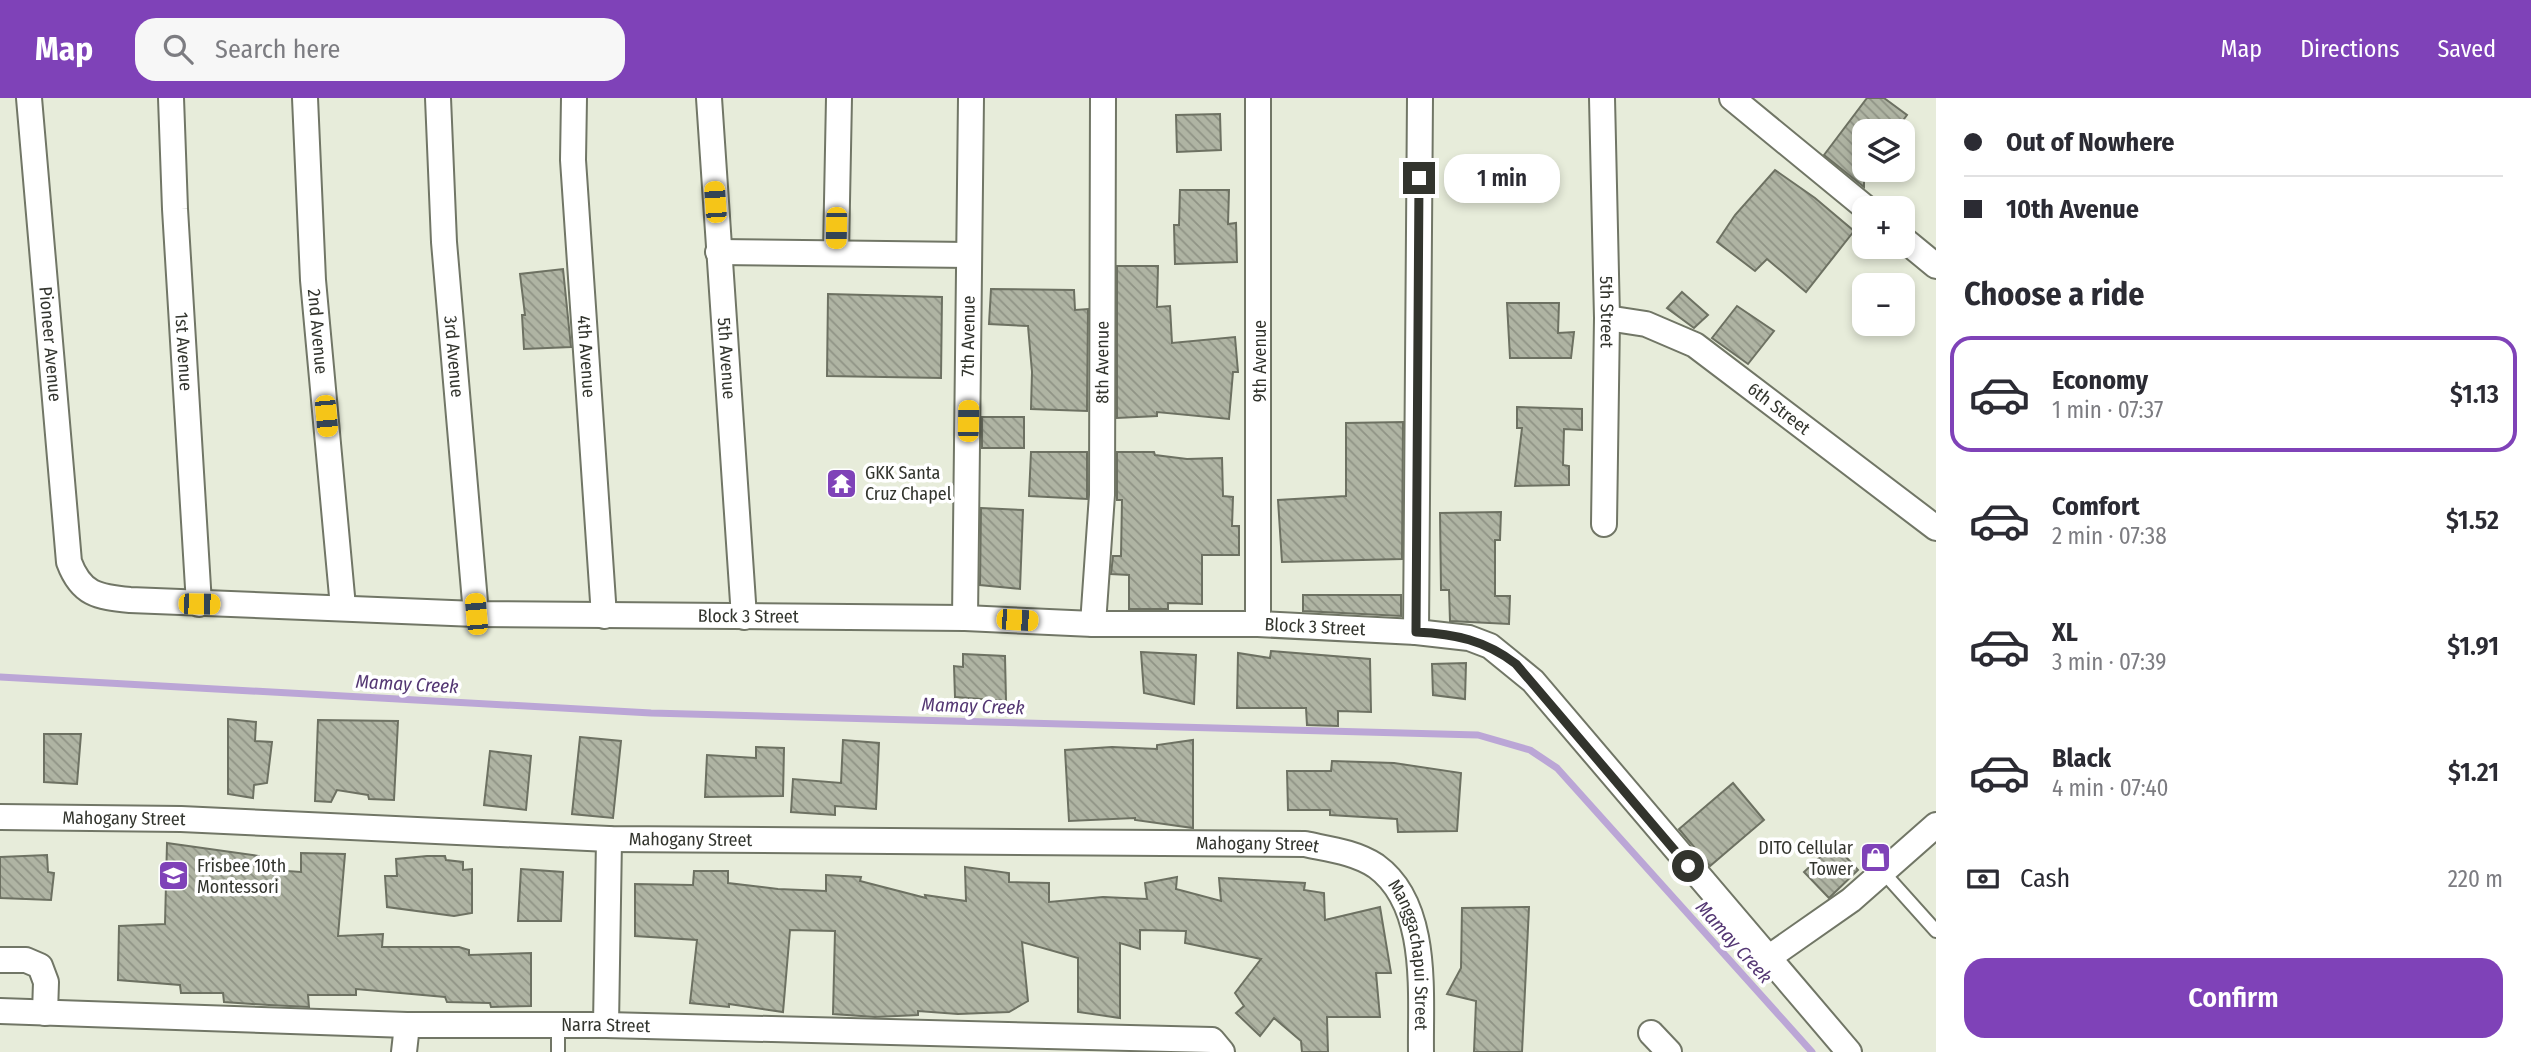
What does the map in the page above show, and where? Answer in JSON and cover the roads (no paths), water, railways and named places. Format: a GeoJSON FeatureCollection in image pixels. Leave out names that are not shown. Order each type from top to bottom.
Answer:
{"type":"FeatureCollection","features":[{"type":"Feature","properties":{"kind":"street","name":"Pioneer Avenue"},"geometry":{"type":"LineString","coordinates":[[29,98],[69,562],[82,587]]}},
{"type":"Feature","properties":{"kind":"street","name":"1st Avenue"},"geometry":{"type":"LineString","coordinates":[[171,98],[174,209],[199,604]]}},
{"type":"Feature","properties":{"kind":"street","name":"2nd Avenue"},"geometry":{"type":"LineString","coordinates":[[305,98],[313,280],[343,607]]}},
{"type":"Feature","properties":{"kind":"street","name":"3rd Avenue"},"geometry":{"type":"LineString","coordinates":[[438,98],[444,242],[476,614]]}},
{"type":"Feature","properties":{"kind":"street","name":"4th Avenue"},"geometry":{"type":"LineString","coordinates":[[574,98],[573,160],[604,617]]}},
{"type":"Feature","properties":{"kind":"street","name":"5th Avenue"},"geometry":{"type":"LineString","coordinates":[[709,98],[744,617]]}},
{"type":"Feature","properties":{"kind":"street"},"geometry":{"type":"LineString","coordinates":[[836,253],[839,98]]}},
{"type":"Feature","properties":{"kind":"street","name":"7th Avenue"},"geometry":{"type":"LineString","coordinates":[[965,618],[971,98]]}},
{"type":"Feature","properties":{"kind":"street","name":"8th Avenue"},"geometry":{"type":"LineString","coordinates":[[1093,624],[1102,495],[1103,98]]}},
{"type":"Feature","properties":{"kind":"street","name":"9th Avenue"},"geometry":{"type":"LineString","coordinates":[[1258,98],[1258,624]]}},
{"type":"Feature","properties":{"kind":"street"},"geometry":{"type":"LineString","coordinates":[[1416,632],[1420,98]]}},
{"type":"Feature","properties":{"kind":"street","name":"5th Street"},"geometry":{"type":"LineString","coordinates":[[1602,98],[1607,318],[1604,524]]}},
{"type":"Feature","properties":{"kind":"street"},"geometry":{"type":"LineString","coordinates":[[1732,98],[1852,197]]}},
{"type":"Feature","properties":{"kind":"street"},"geometry":{"type":"LineString","coordinates":[[1915,248],[1936,265]]}},
{"type":"Feature","properties":{"kind":"street"},"geometry":{"type":"LineString","coordinates":[[718,252],[969,255]]}},
{"type":"Feature","properties":{"kind":"street","name":"6th Street"},"geometry":{"type":"LineString","coordinates":[[1607,318],[1646,324],[1695,345],[1936,528]]}},
{"type":"Feature","properties":{"kind":"street","name":"Block 3 Street"},"geometry":{"type":"LineString","coordinates":[[82,587],[111,598],[199,604],[604,617],[965,618],[1093,624],[1258,624],[1416,632],[1469,638],[1490,646],[1516,664],[1849,1052]]}},
{"type":"Feature","properties":{"kind":"street","name":"Mahogany Street"},"geometry":{"type":"LineString","coordinates":[[0,817],[181,819],[609,839],[1305,844],[1355,856],[1377,867]]}},
{"type":"Feature","properties":{"kind":"street"},"geometry":{"type":"LineString","coordinates":[[1768,958],[1820,924],[1884,873],[1936,825]]}},
{"type":"Feature","properties":{"kind":"street"},"geometry":{"type":"LineString","coordinates":[[606,1024],[609,839]]}},
{"type":"Feature","properties":{"kind":"street","name":"Manggachapui Street"},"geometry":{"type":"LineString","coordinates":[[1377,867],[1408,911],[1419,946],[1421,1052]]}},
{"type":"Feature","properties":{"kind":"street"},"geometry":{"type":"LineString","coordinates":[[0,960],[26,960],[40,966],[46,982],[45,1013]]}},
{"type":"Feature","properties":{"kind":"street","name":"Narra Street"},"geometry":{"type":"LineString","coordinates":[[0,1011],[407,1025],[606,1024],[1217,1046]]}},
{"type":"Feature","properties":{"kind":"street"},"geometry":{"type":"LineString","coordinates":[[404,1052],[407,1025]]}},
{"type":"Feature","properties":{"kind":"street"},"geometry":{"type":"LineString","coordinates":[[1651,1033],[1669,1052]]}},
{"type":"Feature","properties":{"kind":"lane"},"geometry":{"type":"LineString","coordinates":[[1884,873],[1936,931]]}},
{"type":"Feature","properties":{"kind":"lane"},"geometry":{"type":"LineString","coordinates":[[558,1024],[558,1052]]}},
{"type":"Feature","properties":{"kind":"waterway","name":"Mamay Creek"},"geometry":{"type":"LineString","coordinates":[[0,677],[651,713],[1478,735],[1530,750],[1557,768],[1812,1052]]}},
{"type":"Feature","properties":{"kind":"place","name":"GKK Santa Cruz Chapel"},"geometry":{"type":"Point","coordinates":[842,483]}},
{"type":"Feature","properties":{"kind":"place","name":"DITO Cellular Tower"},"geometry":{"type":"Point","coordinates":[1876,858]}},
{"type":"Feature","properties":{"kind":"place","name":"Frisbee 10th Montessori"},"geometry":{"type":"Point","coordinates":[174,876]}}]}
